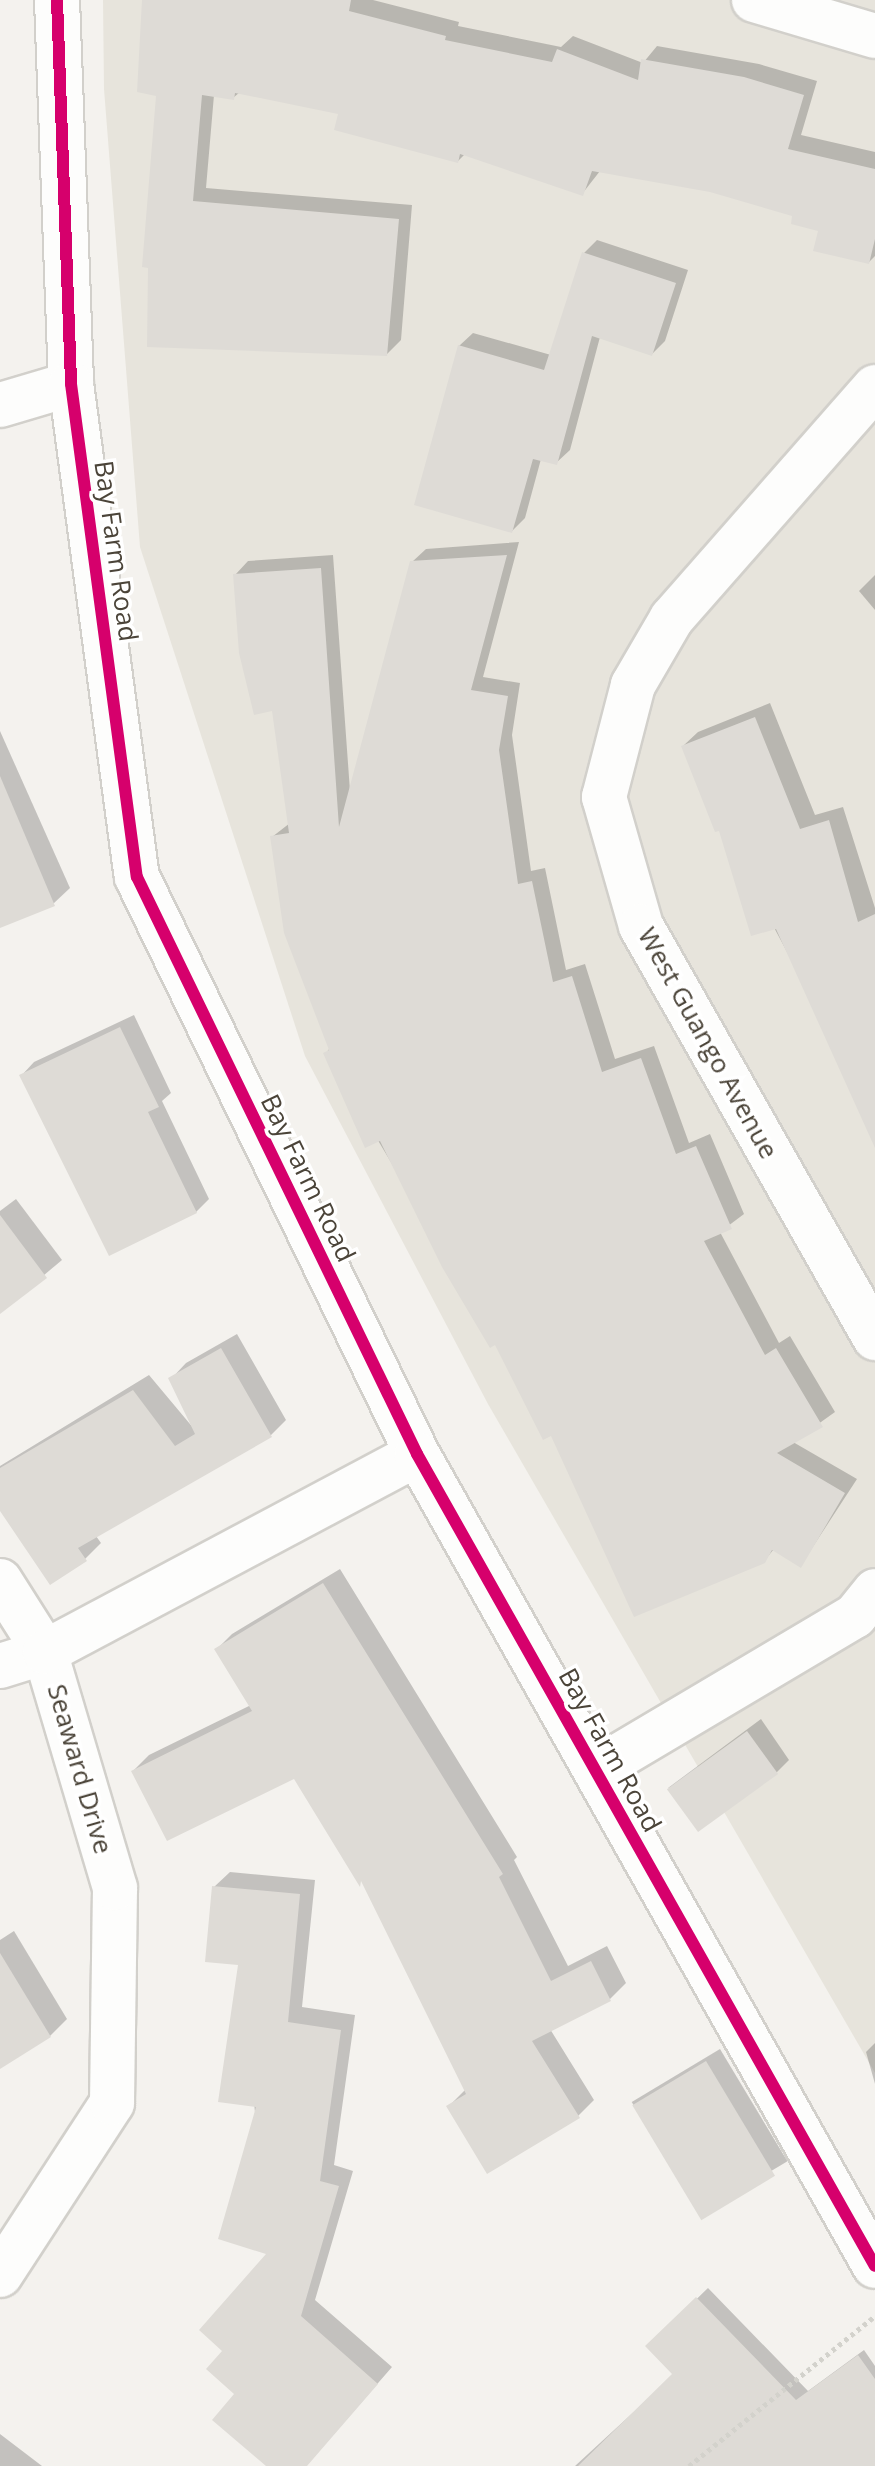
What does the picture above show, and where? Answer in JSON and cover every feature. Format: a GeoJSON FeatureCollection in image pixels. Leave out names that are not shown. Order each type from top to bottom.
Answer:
{"type":"FeatureCollection","features":[{"type":"Feature","properties":{"kind":"street","name":"Bay Farm Road"},"geometry":{"type":"LineString","coordinates":[[57,0],[71,384],[137,877],[417,1454],[875,2266]]}},
{"type":"Feature","properties":{"kind":"street"},"geometry":{"type":"LineString","coordinates":[[754,0],[875,36]]}},
{"type":"Feature","properties":{"kind":"street"},"geometry":{"type":"LineString","coordinates":[[0,405],[71,384]]}},
{"type":"Feature","properties":{"kind":"street","name":"West Guango Avenue"},"geometry":{"type":"LineString","coordinates":[[875,387],[672,618],[633,685],[604,797],[641,926],[875,1338]]}},
{"type":"Feature","properties":{"kind":"street","name":"Seaward Drive"},"geometry":{"type":"LineString","coordinates":[[0,2275],[112,2103],[115,1888],[45,1652],[417,1454]]}},
{"type":"Feature","properties":{"kind":"street"},"geometry":{"type":"LineString","coordinates":[[0,1581],[45,1652],[0,1666]]}},
{"type":"Feature","properties":{"kind":"street"},"geometry":{"type":"LineString","coordinates":[[597,1769],[855,1616],[875,1591]]}},
{"type":"Feature","properties":{"kind":"path"},"geometry":{"type":"LineString","coordinates":[[689,2466],[875,2316]]}},
{"type":"Feature","properties":{"kind":"shaded area"},"geometry":{"type":"Polygon","coordinates":[[[103,0],[875,0],[875,2073],[488,1404],[305,1056],[140,547],[104,89],[103,0]]]}},
{"type":"Feature","properties":{"kind":"building"},"geometry":{"type":"Polygon","coordinates":[[[142,0],[351,0],[349,11],[446,36],[445,40],[552,62],[557,49],[638,80],[641,59],[744,77],[804,95],[788,149],[875,169],[875,239],[869,264],[813,251],[818,231],[791,224],[792,216],[710,192],[592,171],[583,196],[460,154],[458,163],[334,130],[338,114],[235,93],[234,100],[202,95],[193,201],[399,219],[387,356],[147,347],[148,268],[142,267],[156,96],[137,92],[142,0]]]}},
{"type":"Feature","properties":{"kind":"building"},"geometry":{"type":"Polygon","coordinates":[[[582,252],[676,283],[652,356],[592,336],[557,465],[533,459],[512,533],[414,505],[458,345],[544,370],[582,252]]]}},
{"type":"Feature","properties":{"kind":"building"},"geometry":{"type":"Polygon","coordinates":[[[507,555],[471,690],[508,696],[499,750],[518,884],[532,881],[553,982],[572,976],[602,1072],[641,1058],[676,1154],[696,1146],[732,1229],[704,1241],[765,1355],[776,1348],[823,1427],[777,1453],[845,1493],[801,1568],[772,1550],[765,1563],[634,1617],[551,1436],[543,1440],[495,1345],[490,1348],[442,1267],[380,1141],[365,1148],[323,1053],[329,1050],[284,933],[270,836],[289,833],[272,711],[254,715],[239,653],[233,574],[321,568],[339,827],[410,561],[507,555]]]}},
{"type":"Feature","properties":{"kind":"building"},"geometry":{"type":"Polygon","coordinates":[[[755,717],[800,829],[829,820],[858,922],[875,914],[875,1148],[776,929],[751,936],[719,831],[715,832],[681,746],[755,717]]]}},
{"type":"Feature","properties":{"kind":"building"},"geometry":{"type":"Polygon","coordinates":[[[0,776],[55,906],[0,928],[0,776]]]}},
{"type":"Feature","properties":{"kind":"building"},"geometry":{"type":"Polygon","coordinates":[[[120,1027],[159,1107],[148,1112],[197,1213],[109,1256],[19,1075],[120,1027]]]}},
{"type":"Feature","properties":{"kind":"building"},"geometry":{"type":"Polygon","coordinates":[[[0,1215],[47,1278],[0,1314],[0,1215]]]}},
{"type":"Feature","properties":{"kind":"building"},"geometry":{"type":"Polygon","coordinates":[[[221,1348],[272,1437],[78,1548],[87,1561],[50,1585],[0,1511],[0,1468],[133,1390],[175,1446],[195,1434],[168,1378],[221,1348]]]}},
{"type":"Feature","properties":{"kind":"building"},"geometry":{"type":"Polygon","coordinates":[[[323,1583],[503,1874],[499,1877],[551,1981],[591,1961],[611,2001],[532,2041],[580,2118],[487,2174],[446,2106],[466,2094],[361,1881],[360,1887],[294,1779],[167,1841],[131,1771],[252,1711],[214,1649],[323,1583]]]}},
{"type":"Feature","properties":{"kind":"building"},"geometry":{"type":"Polygon","coordinates":[[[747,1731],[778,1774],[698,1832],[667,1789],[747,1731]]]}},
{"type":"Feature","properties":{"kind":"building"},"geometry":{"type":"Polygon","coordinates":[[[212,1886],[300,1894],[288,2022],[341,2030],[320,2181],[339,2186],[301,2316],[378,2384],[307,2466],[266,2466],[212,2420],[234,2394],[206,2369],[222,2351],[199,2330],[266,2254],[218,2239],[256,2107],[218,2102],[238,1965],[205,1962],[212,1886]]]}},
{"type":"Feature","properties":{"kind":"building"},"geometry":{"type":"Polygon","coordinates":[[[0,1953],[51,2037],[0,2069],[0,1953]]]}},
{"type":"Feature","properties":{"kind":"building"},"geometry":{"type":"Polygon","coordinates":[[[706,2061],[775,2176],[701,2220],[632,2105],[706,2061]]]}},
{"type":"Feature","properties":{"kind":"building"},"geometry":{"type":"Polygon","coordinates":[[[696,2297],[796,2400],[858,2355],[875,2379],[875,2466],[578,2466],[672,2374],[645,2346],[696,2297]]]}},
{"type":"Feature","properties":{"kind":"cycle path"},"geometry":{"type":"LineString","coordinates":[[57,0],[71,384],[137,877],[417,1454],[875,2266]]}}]}
